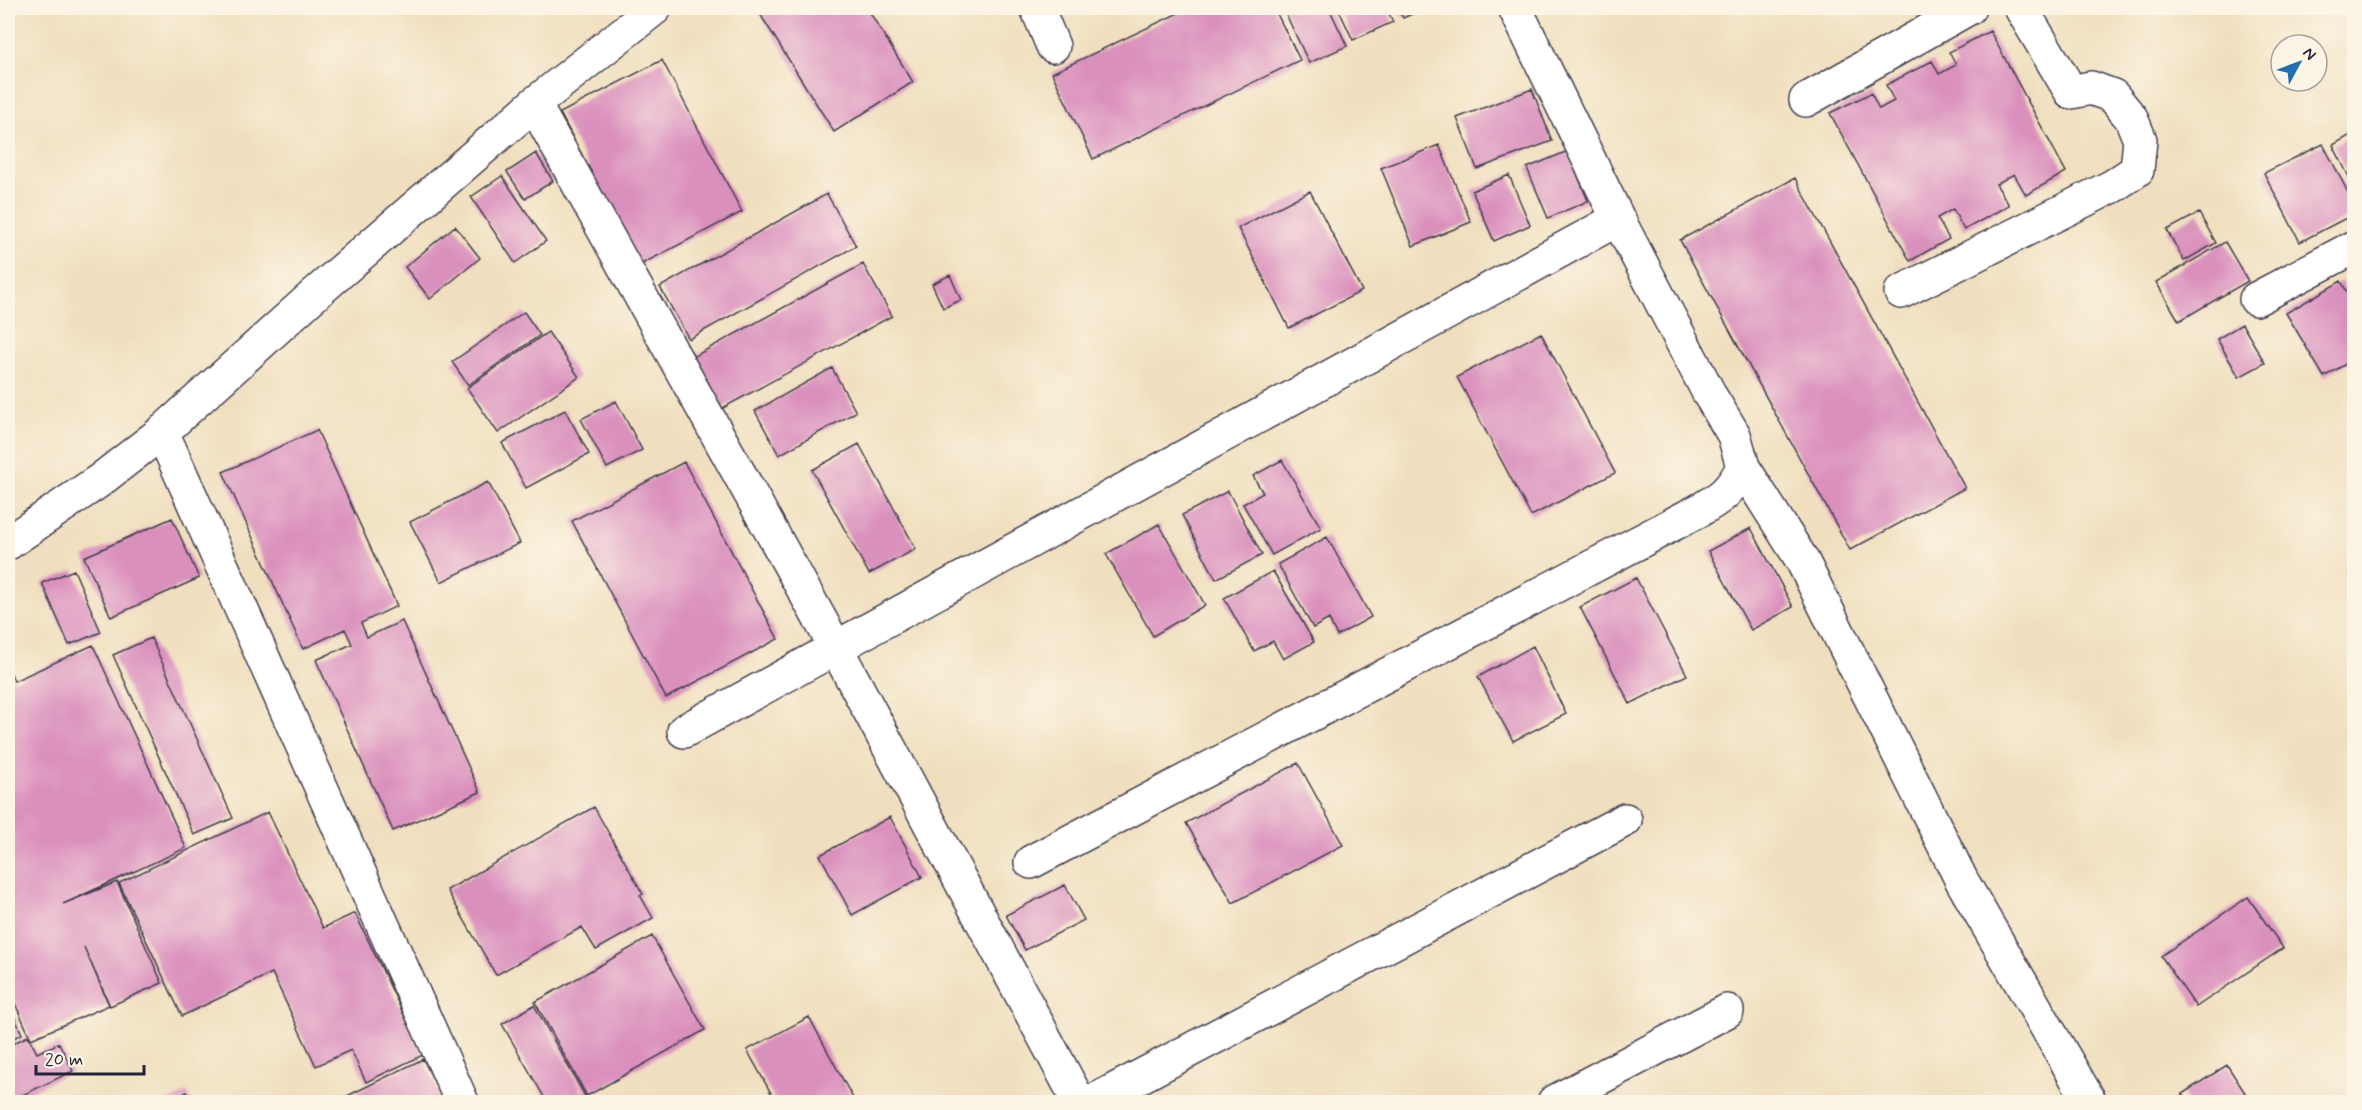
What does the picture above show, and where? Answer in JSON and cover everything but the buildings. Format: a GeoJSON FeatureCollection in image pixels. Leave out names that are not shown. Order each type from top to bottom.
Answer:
{"type":"FeatureCollection","features":[{"type":"Feature","properties":{"kind":"street"},"geometry":{"type":"LineString","coordinates":[[8,543],[99,481],[162,432],[314,295],[534,104],[635,21],[656,8]]}},
{"type":"Feature","properties":{"kind":"street"},"geometry":{"type":"LineString","coordinates":[[1037,8],[1053,46]]}},
{"type":"Feature","properties":{"kind":"street"},"geometry":{"type":"LineString","coordinates":[[1515,8],[1618,219],[1711,397],[1734,435],[1743,467],[1802,560],[1962,881],[2090,1102]]}},
{"type":"Feature","properties":{"kind":"street"},"geometry":{"type":"LineString","coordinates":[[1806,100],[1969,8]]}},
{"type":"Feature","properties":{"kind":"street"},"geometry":{"type":"LineString","coordinates":[[1901,292],[2114,186],[2137,170],[2140,140],[2131,118],[2113,96],[2091,88],[2071,92],[2021,8]]}},
{"type":"Feature","properties":{"kind":"street"},"geometry":{"type":"LineString","coordinates":[[534,104],[836,648],[1079,1102]]}},
{"type":"Feature","properties":{"kind":"street"},"geometry":{"type":"LineString","coordinates":[[684,731],[1618,219]]}},
{"type":"Feature","properties":{"kind":"street"},"geometry":{"type":"LineString","coordinates":[[2256,299],[2355,247]]}},
{"type":"Feature","properties":{"kind":"street"},"geometry":{"type":"LineString","coordinates":[[162,432],[462,1102]]}},
{"type":"Feature","properties":{"kind":"street"},"geometry":{"type":"LineString","coordinates":[[1031,862],[1698,511],[1720,498],[1734,486],[1743,467]]}},
{"type":"Feature","properties":{"kind":"street"},"geometry":{"type":"LineString","coordinates":[[1092,1102],[1625,820]]}},
{"type":"Feature","properties":{"kind":"street"},"geometry":{"type":"LineString","coordinates":[[1554,1102],[1727,1011]]}}]}
